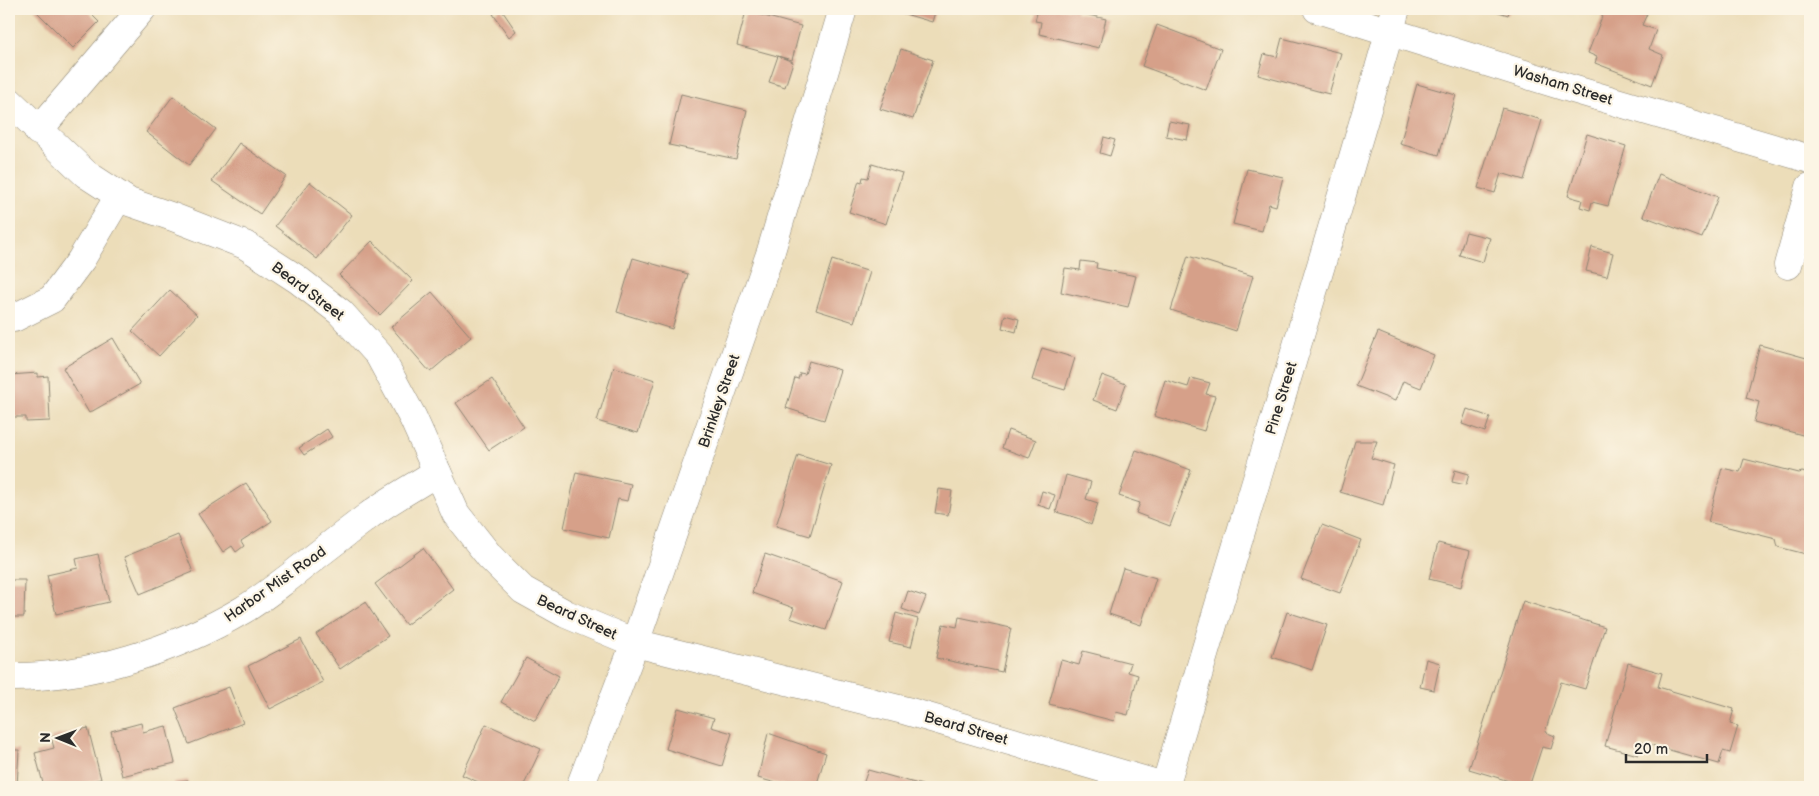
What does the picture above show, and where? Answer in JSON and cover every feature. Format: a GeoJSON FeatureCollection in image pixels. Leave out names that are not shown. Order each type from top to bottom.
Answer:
{"type":"FeatureCollection","features":[{"type":"Feature","properties":{"kind":"street"},"geometry":{"type":"LineString","coordinates":[[38,131],[142,9]]}},
{"type":"Feature","properties":{"kind":"street","name":"Brinkley Street"},"geometry":{"type":"LineString","coordinates":[[580,787],[635,643],[771,251],[843,9]]}},
{"type":"Feature","properties":{"kind":"street","name":"Washam Street"},"geometry":{"type":"LineString","coordinates":[[1317,9],[1393,20],[1569,88],[1810,159]]}},
{"type":"Feature","properties":{"kind":"street","name":"Pine Street"},"geometry":{"type":"LineString","coordinates":[[1166,787],[1393,20]]}},
{"type":"Feature","properties":{"kind":"street","name":"Beard Street"},"geometry":{"type":"LineString","coordinates":[[9,101],[38,131],[86,174],[129,202],[244,245],[298,279],[340,312],[379,355],[413,418],[456,514],[490,557],[523,590],[566,614],[635,643],[907,711],[1166,787]]}},
{"type":"Feature","properties":{"kind":"street"},"geometry":{"type":"LineString","coordinates":[[1788,265],[1810,187]]}},
{"type":"Feature","properties":{"kind":"street"},"geometry":{"type":"LineString","coordinates":[[9,318],[14,318],[52,299],[82,260],[120,196]]}},
{"type":"Feature","properties":{"kind":"street","name":"Harbor Mist Road"},"geometry":{"type":"LineString","coordinates":[[9,677],[70,672],[110,665],[162,648],[210,628],[244,610],[370,515],[437,472]]}},
{"type":"Feature","properties":{"kind":"building"},"geometry":{"type":"Polygon","coordinates":[[[34,9],[86,9],[99,22],[73,48],[34,9]]]}},
{"type":"Feature","properties":{"kind":"building"},"geometry":{"type":"Polygon","coordinates":[[[501,9],[516,31],[509,37],[493,14],[501,9]]]}},
{"type":"Feature","properties":{"kind":"building"},"geometry":{"type":"Polygon","coordinates":[[[888,9],[936,9],[932,22],[888,9]]]}},
{"type":"Feature","properties":{"kind":"building"},"geometry":{"type":"Polygon","coordinates":[[[1038,9],[1077,9],[1076,12],[1106,19],[1099,48],[1039,34],[1041,22],[1035,21],[1038,9]]]}},
{"type":"Feature","properties":{"kind":"building"},"geometry":{"type":"Polygon","coordinates":[[[1489,9],[1510,9],[1508,15],[1489,9]]]}},
{"type":"Feature","properties":{"kind":"building"},"geometry":{"type":"Polygon","coordinates":[[[1605,9],[1634,9],[1647,14],[1642,25],[1656,30],[1649,49],[1663,55],[1652,85],[1595,63],[1597,57],[1588,53],[1605,9]]]}},
{"type":"Feature","properties":{"kind":"building"},"geometry":{"type":"Polygon","coordinates":[[[746,11],[801,26],[792,60],[737,45],[746,11]]]}},
{"type":"Feature","properties":{"kind":"building"},"geometry":{"type":"Polygon","coordinates":[[[1157,25],[1221,49],[1206,90],[1142,66],[1157,25]]]}},
{"type":"Feature","properties":{"kind":"building"},"geometry":{"type":"Polygon","coordinates":[[[1282,38],[1341,53],[1329,94],[1258,75],[1264,54],[1277,57],[1282,38]]]}},
{"type":"Feature","properties":{"kind":"building"},"geometry":{"type":"Polygon","coordinates":[[[901,49],[933,60],[913,119],[880,109],[901,49]]]}},
{"type":"Feature","properties":{"kind":"building"},"geometry":{"type":"Polygon","coordinates":[[[778,56],[793,62],[785,87],[769,82],[778,56]]]}},
{"type":"Feature","properties":{"kind":"building"},"geometry":{"type":"Polygon","coordinates":[[[1417,84],[1456,95],[1439,155],[1400,144],[1417,84]]]}},
{"type":"Feature","properties":{"kind":"building"},"geometry":{"type":"Polygon","coordinates":[[[681,94],[747,110],[736,159],[669,145],[681,94]]]}},
{"type":"Feature","properties":{"kind":"building"},"geometry":{"type":"Polygon","coordinates":[[[173,96],[216,129],[189,165],[146,132],[173,96]]]}},
{"type":"Feature","properties":{"kind":"building"},"geometry":{"type":"Polygon","coordinates":[[[1502,108],[1542,120],[1524,180],[1501,173],[1495,193],[1478,188],[1502,108]]]}},
{"type":"Feature","properties":{"kind":"building"},"geometry":{"type":"Polygon","coordinates":[[[1169,121],[1190,125],[1187,140],[1166,136],[1169,121]]]}},
{"type":"Feature","properties":{"kind":"building"},"geometry":{"type":"Polygon","coordinates":[[[1587,134],[1626,146],[1608,206],[1592,202],[1590,210],[1580,207],[1582,200],[1568,196],[1587,134]]]}},
{"type":"Feature","properties":{"kind":"building"},"geometry":{"type":"Polygon","coordinates":[[[1104,137],[1115,140],[1110,156],[1100,153],[1104,137]]]}},
{"type":"Feature","properties":{"kind":"building"},"geometry":{"type":"Polygon","coordinates":[[[239,143],[286,176],[260,214],[212,181],[239,143]]]}},
{"type":"Feature","properties":{"kind":"building"},"geometry":{"type":"Polygon","coordinates":[[[872,164],[902,173],[886,224],[849,212],[859,181],[862,182],[863,177],[868,178],[872,164]]]}},
{"type":"Feature","properties":{"kind":"building"},"geometry":{"type":"Polygon","coordinates":[[[1247,169],[1283,177],[1276,206],[1269,204],[1262,231],[1233,224],[1247,169]]]}},
{"type":"Feature","properties":{"kind":"building"},"geometry":{"type":"Polygon","coordinates":[[[1659,174],[1718,197],[1702,238],[1643,216],[1659,174]]]}},
{"type":"Feature","properties":{"kind":"building"},"geometry":{"type":"Polygon","coordinates":[[[310,182],[352,215],[317,259],[275,226],[310,182]]]}},
{"type":"Feature","properties":{"kind":"building"},"geometry":{"type":"Polygon","coordinates":[[[1466,232],[1490,238],[1483,262],[1459,255],[1466,232]]]}},
{"type":"Feature","properties":{"kind":"building"},"geometry":{"type":"Polygon","coordinates":[[[372,241],[413,281],[380,315],[339,275],[372,241]]]}},
{"type":"Feature","properties":{"kind":"building"},"geometry":{"type":"Polygon","coordinates":[[[1592,247],[1613,253],[1607,276],[1586,271],[1592,247]]]}},
{"type":"Feature","properties":{"kind":"building"},"geometry":{"type":"Polygon","coordinates":[[[1188,256],[1253,276],[1236,331],[1171,310],[1188,256]]]}},
{"type":"Feature","properties":{"kind":"building"},"geometry":{"type":"Polygon","coordinates":[[[633,258],[688,274],[672,329],[617,312],[633,258]]]}},
{"type":"Feature","properties":{"kind":"building"},"geometry":{"type":"Polygon","coordinates":[[[832,260],[870,272],[854,322],[816,310],[832,260]]]}},
{"type":"Feature","properties":{"kind":"building"},"geometry":{"type":"Polygon","coordinates":[[[1081,261],[1097,263],[1096,268],[1136,276],[1128,307],[1061,292],[1065,268],[1080,270],[1081,261]]]}},
{"type":"Feature","properties":{"kind":"building"},"geometry":{"type":"Polygon","coordinates":[[[170,290],[197,315],[159,356],[132,331],[170,290]]]}},
{"type":"Feature","properties":{"kind":"building"},"geometry":{"type":"Polygon","coordinates":[[[432,292],[471,337],[430,372],[391,327],[432,292]]]}},
{"type":"Feature","properties":{"kind":"building"},"geometry":{"type":"Polygon","coordinates":[[[1005,315],[1019,319],[1016,332],[1002,328],[1005,315]]]}},
{"type":"Feature","properties":{"kind":"building"},"geometry":{"type":"Polygon","coordinates":[[[1378,332],[1434,355],[1421,388],[1403,381],[1395,401],[1356,386],[1378,332]]]}},
{"type":"Feature","properties":{"kind":"building"},"geometry":{"type":"Polygon","coordinates":[[[113,338],[140,384],[89,413],[63,368],[113,338]]]}},
{"type":"Feature","properties":{"kind":"building"},"geometry":{"type":"Polygon","coordinates":[[[1760,345],[1810,359],[1810,437],[1754,422],[1759,402],[1746,398],[1760,345]]]}},
{"type":"Feature","properties":{"kind":"building"},"geometry":{"type":"Polygon","coordinates":[[[1042,348],[1075,358],[1065,390],[1032,380],[1042,348]]]}},
{"type":"Feature","properties":{"kind":"building"},"geometry":{"type":"Polygon","coordinates":[[[809,361],[840,370],[824,420],[786,408],[795,378],[798,379],[800,373],[805,374],[809,361]]]}},
{"type":"Feature","properties":{"kind":"building"},"geometry":{"type":"Polygon","coordinates":[[[614,367],[655,380],[638,433],[597,421],[614,367]]]}},
{"type":"Feature","properties":{"kind":"building"},"geometry":{"type":"Polygon","coordinates":[[[38,373],[38,377],[48,376],[50,421],[26,422],[26,417],[9,417],[9,375],[38,373]]]}},
{"type":"Feature","properties":{"kind":"building"},"geometry":{"type":"Polygon","coordinates":[[[1102,375],[1126,384],[1117,409],[1093,400],[1102,375]]]}},
{"type":"Feature","properties":{"kind":"building"},"geometry":{"type":"Polygon","coordinates":[[[1191,378],[1210,383],[1206,394],[1215,396],[1204,431],[1154,416],[1165,380],[1188,387],[1191,378]]]}},
{"type":"Feature","properties":{"kind":"building"},"geometry":{"type":"Polygon","coordinates":[[[492,379],[524,427],[489,450],[456,403],[492,379]]]}},
{"type":"Feature","properties":{"kind":"building"},"geometry":{"type":"Polygon","coordinates":[[[1467,409],[1490,417],[1485,432],[1462,424],[1467,409]]]}},
{"type":"Feature","properties":{"kind":"building"},"geometry":{"type":"Polygon","coordinates":[[[327,429],[332,437],[304,455],[299,448],[327,429]]]}},
{"type":"Feature","properties":{"kind":"building"},"geometry":{"type":"Polygon","coordinates":[[[1008,430],[1036,440],[1029,458],[1002,448],[1008,430]]]}},
{"type":"Feature","properties":{"kind":"building"},"geometry":{"type":"Polygon","coordinates":[[[1355,441],[1377,441],[1371,458],[1394,465],[1383,505],[1340,492],[1355,441]]]}},
{"type":"Feature","properties":{"kind":"building"},"geometry":{"type":"Polygon","coordinates":[[[1136,450],[1191,470],[1170,526],[1136,513],[1140,503],[1119,496],[1136,450]]]}},
{"type":"Feature","properties":{"kind":"building"},"geometry":{"type":"Polygon","coordinates":[[[798,455],[831,465],[810,536],[776,526],[798,455]]]}},
{"type":"Feature","properties":{"kind":"building"},"geometry":{"type":"Polygon","coordinates":[[[1744,459],[1810,474],[1810,555],[1778,547],[1776,539],[1708,522],[1722,468],[1740,472],[1744,459]]]}},
{"type":"Feature","properties":{"kind":"building"},"geometry":{"type":"Polygon","coordinates":[[[1455,470],[1469,474],[1466,485],[1452,482],[1455,470]]]}},
{"type":"Feature","properties":{"kind":"building"},"geometry":{"type":"Polygon","coordinates":[[[576,472],[631,484],[627,501],[618,499],[609,538],[564,528],[576,472]]]}},
{"type":"Feature","properties":{"kind":"building"},"geometry":{"type":"Polygon","coordinates":[[[1066,475],[1091,482],[1086,499],[1098,503],[1091,525],[1078,518],[1056,512],[1066,475]]]}},
{"type":"Feature","properties":{"kind":"building"},"geometry":{"type":"Polygon","coordinates":[[[246,483],[272,521],[241,541],[244,546],[236,552],[232,546],[223,552],[198,514],[246,483]]]}},
{"type":"Feature","properties":{"kind":"building"},"geometry":{"type":"Polygon","coordinates":[[[939,489],[952,491],[948,515],[935,513],[939,489]]]}},
{"type":"Feature","properties":{"kind":"building"},"geometry":{"type":"Polygon","coordinates":[[[1042,491],[1055,495],[1050,509],[1038,505],[1042,491]]]}},
{"type":"Feature","properties":{"kind":"building"},"geometry":{"type":"Polygon","coordinates":[[[1322,525],[1361,540],[1340,593],[1301,579],[1322,525]]]}},
{"type":"Feature","properties":{"kind":"building"},"geometry":{"type":"Polygon","coordinates":[[[178,535],[193,572],[140,594],[124,557],[178,535]]]}},
{"type":"Feature","properties":{"kind":"building"},"geometry":{"type":"Polygon","coordinates":[[[1438,543],[1470,551],[1461,587],[1429,579],[1438,543]]]}},
{"type":"Feature","properties":{"kind":"building"},"geometry":{"type":"Polygon","coordinates":[[[423,548],[453,589],[406,625],[375,584],[423,548]]]}},
{"type":"Feature","properties":{"kind":"building"},"geometry":{"type":"Polygon","coordinates":[[[98,554],[109,602],[56,614],[47,575],[78,568],[76,559],[98,554]]]}},
{"type":"Feature","properties":{"kind":"building"},"geometry":{"type":"Polygon","coordinates":[[[765,554],[843,581],[826,630],[790,618],[794,608],[752,593],[765,554]]]}},
{"type":"Feature","properties":{"kind":"building"},"geometry":{"type":"Polygon","coordinates":[[[1123,568],[1156,578],[1141,625],[1109,614],[1123,568]]]}},
{"type":"Feature","properties":{"kind":"building"},"geometry":{"type":"Polygon","coordinates":[[[9,580],[25,580],[24,617],[9,617],[9,580]]]}},
{"type":"Feature","properties":{"kind":"building"},"geometry":{"type":"Polygon","coordinates":[[[908,591],[926,597],[919,615],[902,609],[908,591]]]}},
{"type":"Feature","properties":{"kind":"building"},"geometry":{"type":"Polygon","coordinates":[[[1523,601],[1605,627],[1585,689],[1561,682],[1545,732],[1555,736],[1551,749],[1542,747],[1529,787],[1469,769],[1523,601]]]}},
{"type":"Feature","properties":{"kind":"building"},"geometry":{"type":"Polygon","coordinates":[[[365,602],[388,636],[340,669],[316,634],[365,602]]]}},
{"type":"Feature","properties":{"kind":"building"},"geometry":{"type":"Polygon","coordinates":[[[1287,612],[1327,625],[1312,670],[1272,657],[1287,612]]]}},
{"type":"Feature","properties":{"kind":"building"},"geometry":{"type":"Polygon","coordinates":[[[896,613],[918,619],[911,647],[889,642],[896,613]]]}},
{"type":"Feature","properties":{"kind":"building"},"geometry":{"type":"Polygon","coordinates":[[[959,617],[1011,628],[1002,672],[936,658],[943,624],[957,627],[959,617]]]}},
{"type":"Feature","properties":{"kind":"building"},"geometry":{"type":"Polygon","coordinates":[[[301,639],[323,682],[270,709],[248,666],[301,639]]]}},
{"type":"Feature","properties":{"kind":"building"},"geometry":{"type":"Polygon","coordinates":[[[1083,651],[1131,663],[1128,672],[1138,675],[1128,715],[1116,712],[1114,721],[1049,704],[1061,660],[1079,665],[1083,651]]]}},
{"type":"Feature","properties":{"kind":"building"},"geometry":{"type":"Polygon","coordinates":[[[526,658],[559,676],[535,721],[501,702],[526,658]]]}},
{"type":"Feature","properties":{"kind":"building"},"geometry":{"type":"Polygon","coordinates":[[[1426,659],[1440,663],[1434,690],[1420,687],[1426,659]]]}},
{"type":"Feature","properties":{"kind":"building"},"geometry":{"type":"Polygon","coordinates":[[[1628,663],[1662,673],[1658,687],[1734,709],[1730,724],[1738,726],[1730,753],[1723,751],[1719,764],[1641,742],[1638,755],[1605,746],[1628,663]]]}},
{"type":"Feature","properties":{"kind":"building"},"geometry":{"type":"Polygon","coordinates":[[[229,687],[243,723],[189,744],[175,708],[229,687]]]}},
{"type":"Feature","properties":{"kind":"building"},"geometry":{"type":"Polygon","coordinates":[[[678,708],[714,718],[711,727],[732,733],[722,766],[666,749],[678,708]]]}},
{"type":"Feature","properties":{"kind":"building"},"geometry":{"type":"Polygon","coordinates":[[[141,723],[143,732],[166,726],[175,763],[122,776],[111,731],[141,723]]]}},
{"type":"Feature","properties":{"kind":"building"},"geometry":{"type":"Polygon","coordinates":[[[486,724],[541,749],[523,787],[490,787],[462,775],[486,724]]]}},
{"type":"Feature","properties":{"kind":"building"},"geometry":{"type":"Polygon","coordinates":[[[88,728],[101,779],[67,787],[44,787],[35,753],[54,748],[51,737],[88,728]]]}},
{"type":"Feature","properties":{"kind":"building"},"geometry":{"type":"Polygon","coordinates":[[[768,733],[826,753],[816,787],[790,787],[758,778],[768,733]]]}},
{"type":"Feature","properties":{"kind":"building"},"geometry":{"type":"Polygon","coordinates":[[[9,750],[19,750],[17,787],[9,787],[9,750]]]}},
{"type":"Feature","properties":{"kind":"building"},"geometry":{"type":"Polygon","coordinates":[[[868,770],[922,785],[921,787],[862,787],[868,770]]]}},
{"type":"Feature","properties":{"kind":"building"},"geometry":{"type":"Polygon","coordinates":[[[188,780],[189,787],[174,787],[173,782],[188,780]]]}}]}
